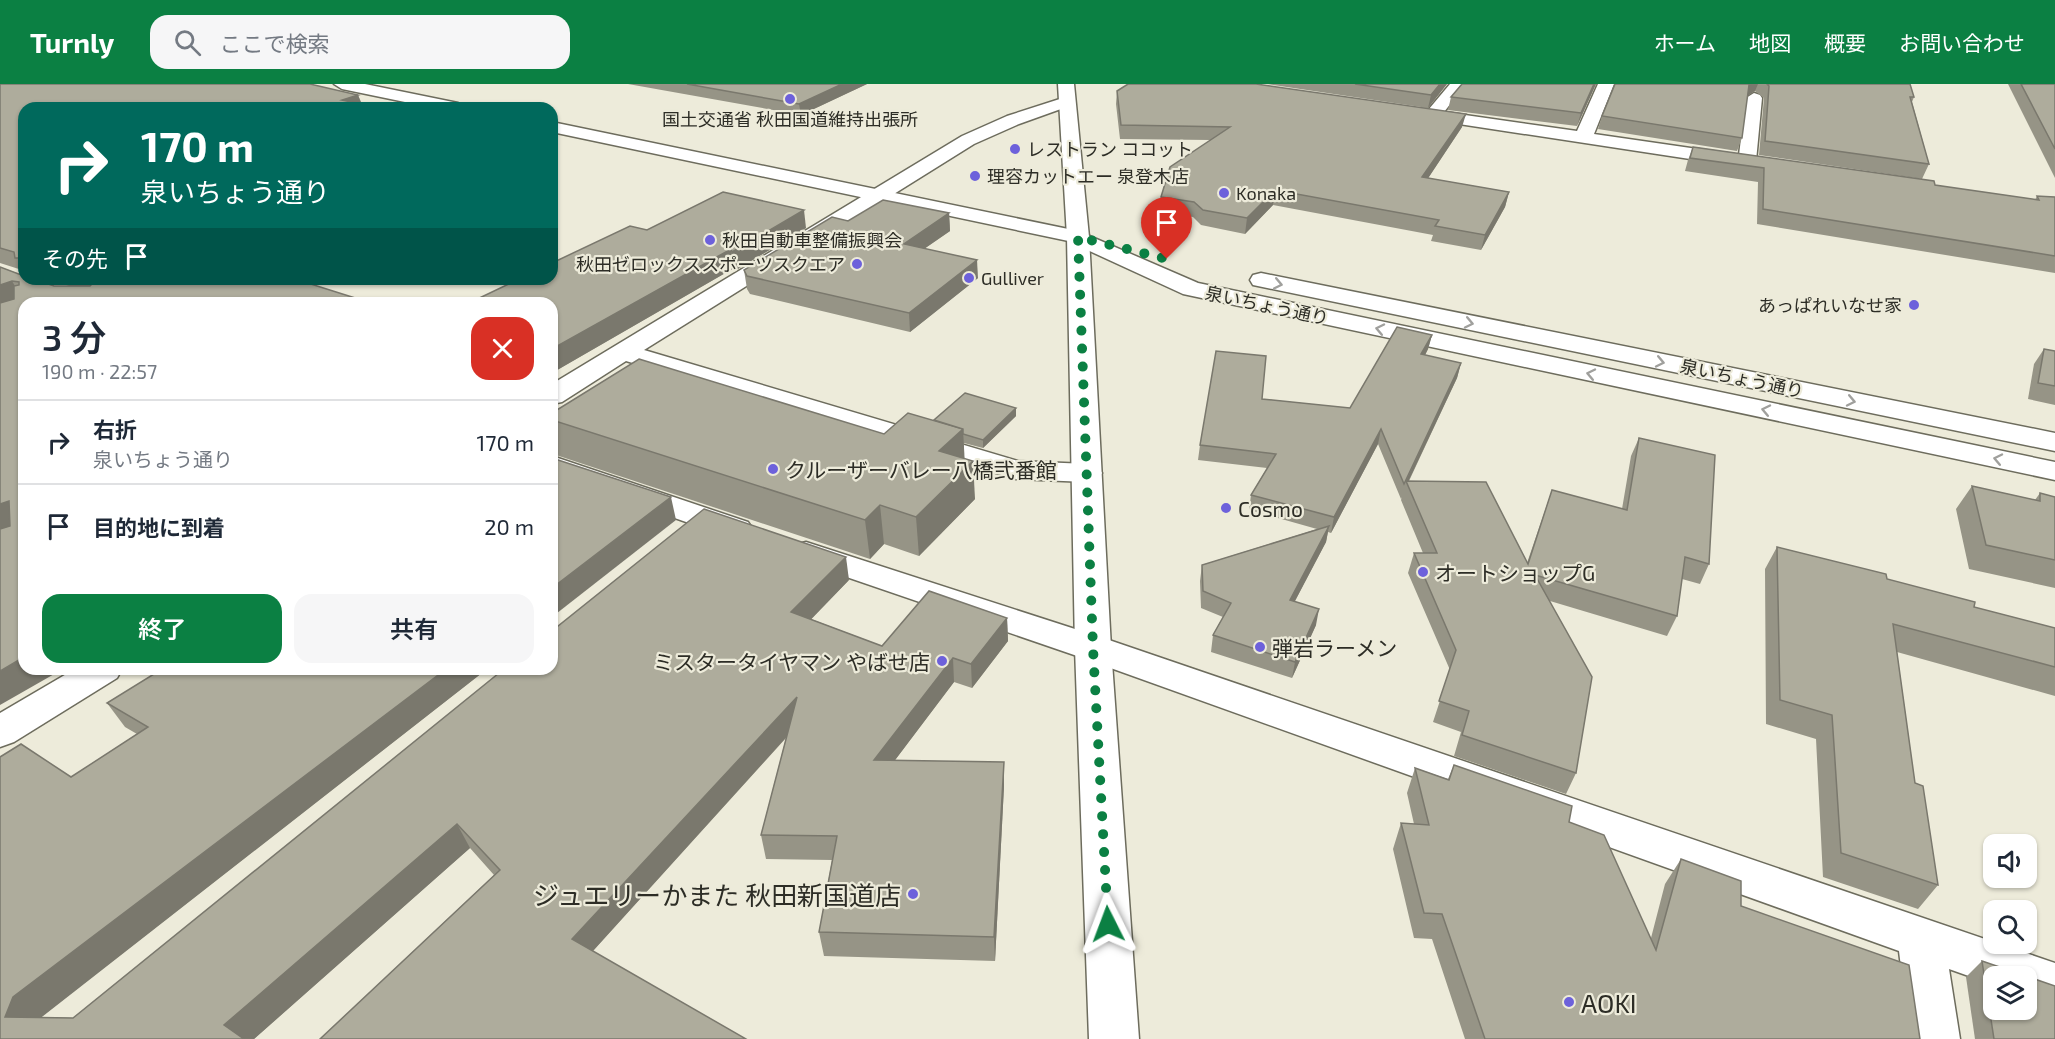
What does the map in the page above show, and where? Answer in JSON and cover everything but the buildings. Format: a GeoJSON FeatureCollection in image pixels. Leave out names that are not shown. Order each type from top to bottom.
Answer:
{"type":"FeatureCollection","features":[{"type":"Feature","properties":{"kind":"street"},"geometry":{"type":"LineString","coordinates":[[342,84],[429,102]]}},
{"type":"Feature","properties":{"kind":"street"},"geometry":{"type":"LineString","coordinates":[[1433,115],[1458,84]]}},
{"type":"Feature","properties":{"kind":"street"},"geometry":{"type":"LineString","coordinates":[[1583,138],[1606,84]]}},
{"type":"Feature","properties":{"kind":"street"},"geometry":{"type":"LineString","coordinates":[[558,392],[876,194],[989,129],[1066,93],[1078,237],[1093,648],[1114,1039]]}},
{"type":"Feature","properties":{"kind":"street"},"geometry":{"type":"LineString","coordinates":[[1400,111],[1753,162],[1754,98]]}},
{"type":"Feature","properties":{"kind":"street"},"geometry":{"type":"LineString","coordinates":[[558,128],[1078,237]]}},
{"type":"Feature","properties":{"kind":"street","name":"泉いちょう通り"},"geometry":{"type":"LineString","coordinates":[[1078,237],[1211,270],[2055,442]]}},
{"type":"Feature","properties":{"kind":"street","name":"泉いちょう通り"},"geometry":{"type":"LineString","coordinates":[[1078,237],[1191,289],[2055,471]]}},
{"type":"Feature","properties":{"kind":"street"},"geometry":{"type":"LineString","coordinates":[[623,352],[1016,470],[1086,473]]}},
{"type":"Feature","properties":{"kind":"street"},"geometry":{"type":"LineString","coordinates":[[558,467],[1093,648],[2055,985]]}},
{"type":"Feature","properties":{"kind":"street"},"geometry":{"type":"LineString","coordinates":[[676,539],[703,518]]}},
{"type":"Feature","properties":{"kind":"street"},"geometry":{"type":"LineString","coordinates":[[0,732],[94,675]]}},
{"type":"Feature","properties":{"kind":"street"},"geometry":{"type":"LineString","coordinates":[[1921,938],[1935,1039]]}},
{"type":"Feature","properties":{"kind":"place","name":"国土交通省 秋田国道維持出張所"},"geometry":{"type":"Point","coordinates":[790,99]}},
{"type":"Feature","properties":{"kind":"place","name":"レストラン ココット"},"geometry":{"type":"Point","coordinates":[1015,149]}},
{"type":"Feature","properties":{"kind":"place","name":"理容カットエー 泉登木店"},"geometry":{"type":"Point","coordinates":[975,176]}},
{"type":"Feature","properties":{"kind":"place","name":"Konaka"},"geometry":{"type":"Point","coordinates":[1224,193]}},
{"type":"Feature","properties":{"kind":"place","name":"秋田自動車整備振興会"},"geometry":{"type":"Point","coordinates":[710,240]}},
{"type":"Feature","properties":{"kind":"place","name":"秋田ゼロックススポーツスクエア"},"geometry":{"type":"Point","coordinates":[857,264]}},
{"type":"Feature","properties":{"kind":"place","name":"Gulliver"},"geometry":{"type":"Point","coordinates":[969,278]}},
{"type":"Feature","properties":{"kind":"place","name":"あっぱれいなせ家"},"geometry":{"type":"Point","coordinates":[1914,305]}},
{"type":"Feature","properties":{"kind":"place","name":"クルーザーバレー八橋弐番館"},"geometry":{"type":"Point","coordinates":[773,469]}},
{"type":"Feature","properties":{"kind":"place","name":"Cosmo"},"geometry":{"type":"Point","coordinates":[1226,508]}},
{"type":"Feature","properties":{"kind":"place","name":"オートショップG"},"geometry":{"type":"Point","coordinates":[1423,572]}},
{"type":"Feature","properties":{"kind":"place","name":"弾岩ラーメン"},"geometry":{"type":"Point","coordinates":[1260,647]}},
{"type":"Feature","properties":{"kind":"place","name":"ミスタータイヤマン やばせ店"},"geometry":{"type":"Point","coordinates":[942,661]}},
{"type":"Feature","properties":{"kind":"place","name":"ジュエリーかまた 秋田新国道店"},"geometry":{"type":"Point","coordinates":[913,894]}},
{"type":"Feature","properties":{"kind":"place","name":"AOKI"},"geometry":{"type":"Point","coordinates":[1569,1002]}},
{"type":"Feature","properties":{"kind":"route"},"geometry":{"type":"LineString","coordinates":[[1108,924],[1093,648],[1078,237],[1167,259]]}}]}
